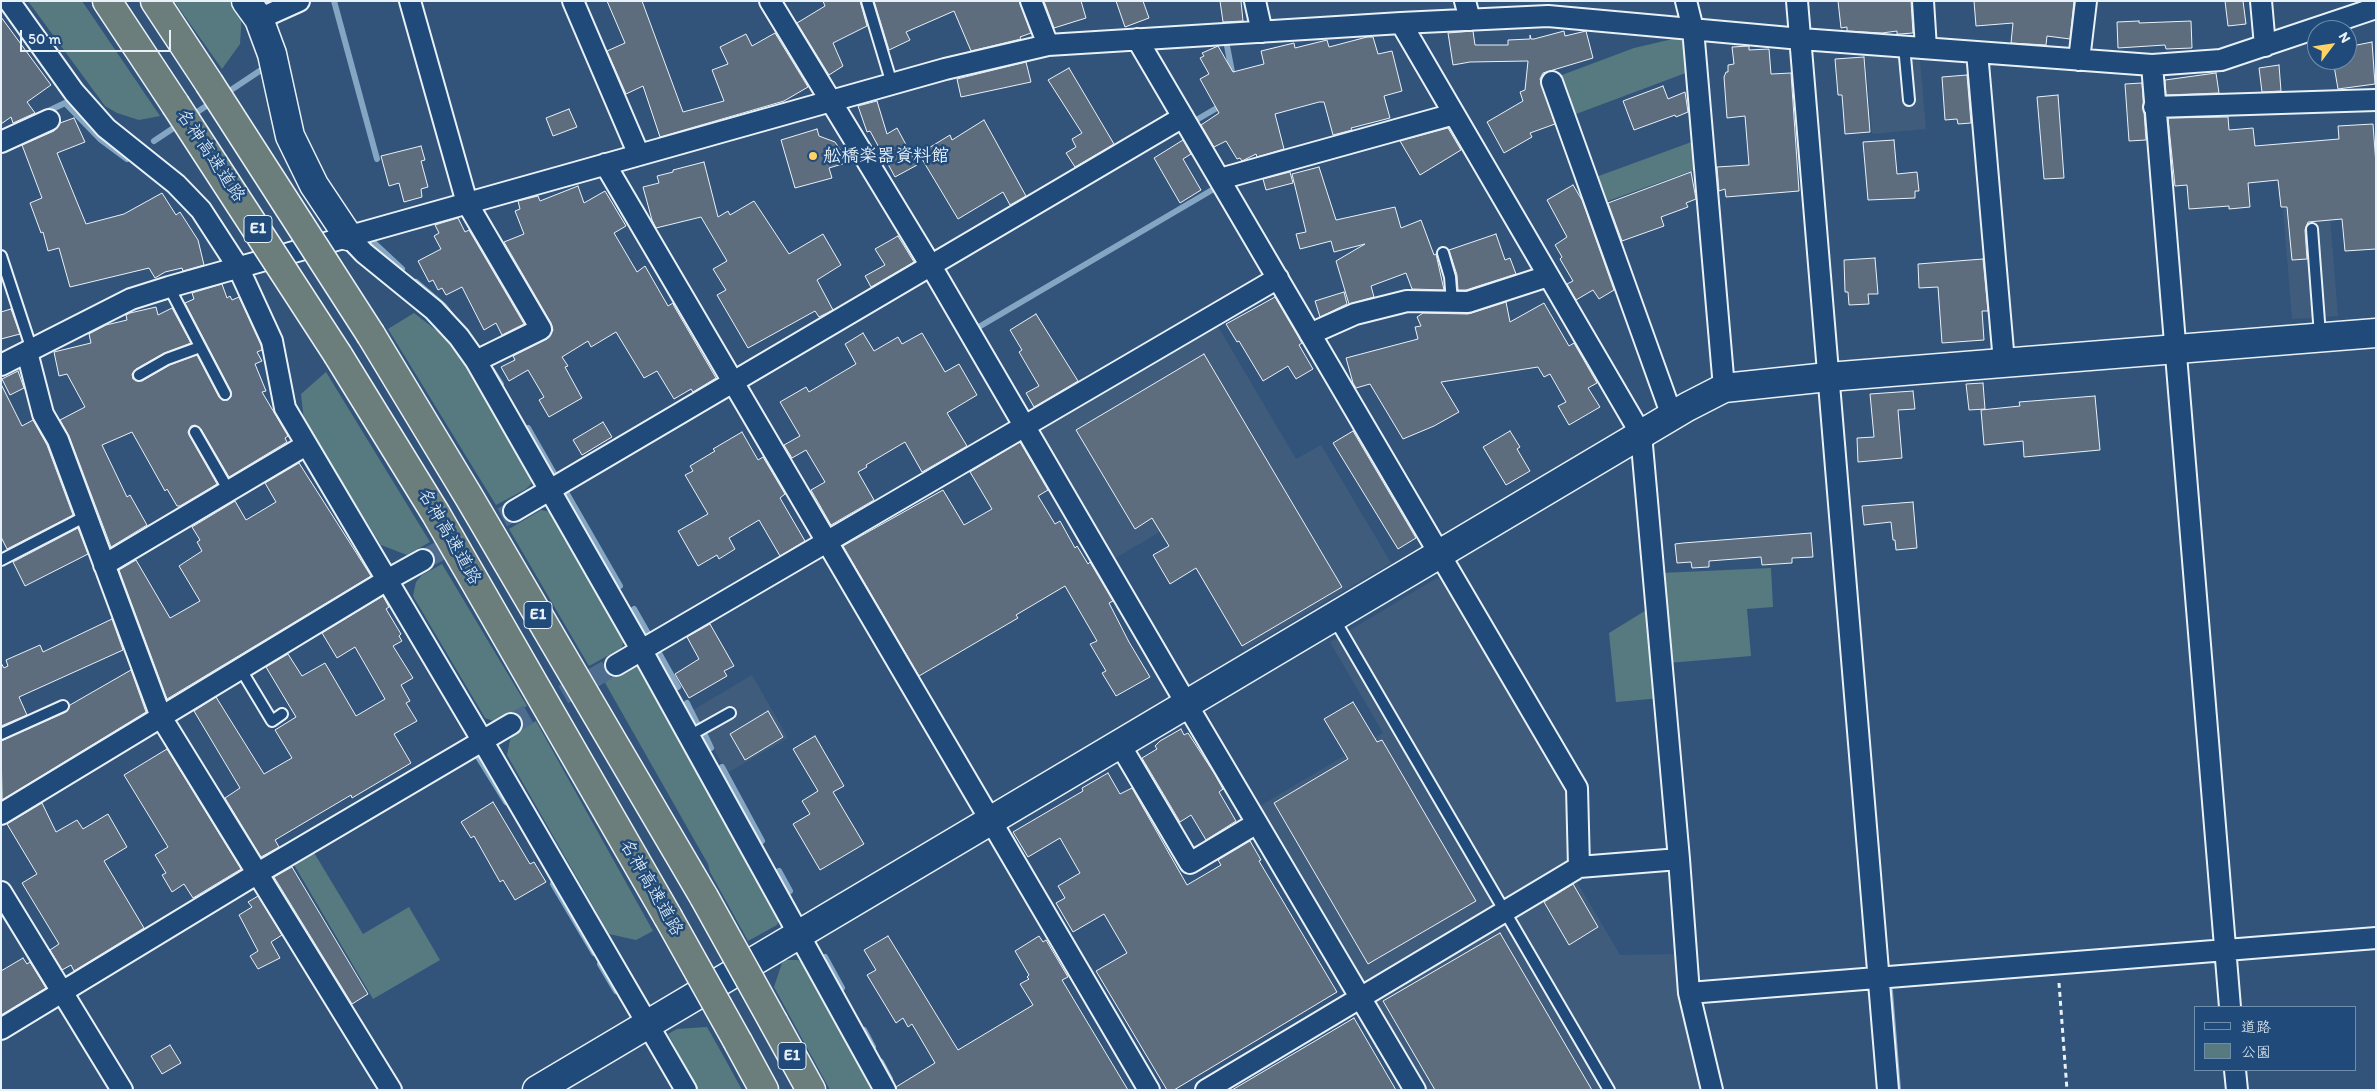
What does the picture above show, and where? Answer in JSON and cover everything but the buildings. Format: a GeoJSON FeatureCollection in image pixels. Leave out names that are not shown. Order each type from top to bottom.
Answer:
{"type":"FeatureCollection","features":[{"type":"Feature","properties":{"kind":"highway","name":"名神高速道路"},"geometry":{"type":"LineString","coordinates":[[107,1],[338,355],[441,523],[668,917],[764,1090]]}},
{"type":"Feature","properties":{"kind":"highway","name":"名神高速道路"},"geometry":{"type":"LineString","coordinates":[[155,1],[370,334],[469,498],[704,897],[811,1090]]}},
{"type":"Feature","properties":{"kind":"street"},"geometry":{"type":"LineString","coordinates":[[9,1],[74,92],[106,128],[176,184],[200,210],[238,267],[272,340],[284,408],[482,740],[686,1090]]}},
{"type":"Feature","properties":{"kind":"street"},"geometry":{"type":"LineString","coordinates":[[299,1],[252,10],[272,54],[290,136],[314,185],[348,236],[364,253],[434,310],[459,337],[476,361],[642,650],[885,1090]]}},
{"type":"Feature","properties":{"kind":"street"},"geometry":{"type":"LineString","coordinates":[[410,1],[467,203],[541,328],[476,361]]}},
{"type":"Feature","properties":{"kind":"street"},"geometry":{"type":"LineString","coordinates":[[573,1],[639,155]]}},
{"type":"Feature","properties":{"kind":"street"},"geometry":{"type":"LineString","coordinates":[[770,1],[931,266],[1415,1090]]}},
{"type":"Feature","properties":{"kind":"street"},"geometry":{"type":"LineString","coordinates":[[1031,1],[1048,45]]}},
{"type":"Feature","properties":{"kind":"street"},"geometry":{"type":"LineString","coordinates":[[1255,1],[1262,32]]}},
{"type":"Feature","properties":{"kind":"street"},"geometry":{"type":"LineString","coordinates":[[1686,1],[1693,29],[1724,388]]}},
{"type":"Feature","properties":{"kind":"street"},"geometry":{"type":"LineString","coordinates":[[1797,1],[1888,1090]]}},
{"type":"Feature","properties":{"kind":"street"},"geometry":{"type":"LineString","coordinates":[[1923,1],[1926,48]]}},
{"type":"Feature","properties":{"kind":"street"},"geometry":{"type":"LineString","coordinates":[[2079,60],[2086,1]]}},
{"type":"Feature","properties":{"kind":"street"},"geometry":{"type":"LineString","coordinates":[[2261,1],[2265,46]]}},
{"type":"Feature","properties":{"kind":"street"},"geometry":{"type":"LineString","coordinates":[[1,365],[131,299],[169,287],[892,84],[1048,45],[1401,22],[1467,11],[1548,16],[1801,39],[2152,65],[2221,60],[2376,8]]}},
{"type":"Feature","properties":{"kind":"street"},"geometry":{"type":"LineString","coordinates":[[1401,22],[1641,434],[1679,859],[1689,993],[1712,1090]]}},
{"type":"Feature","properties":{"kind":"street"},"geometry":{"type":"LineString","coordinates":[[1138,39],[1577,788],[1579,867]]}},
{"type":"Feature","properties":{"kind":"street"},"geometry":{"type":"LineString","coordinates":[[1977,52],[2004,362]]}},
{"type":"Feature","properties":{"kind":"street"},"geometry":{"type":"LineString","coordinates":[[2152,65],[2230,1006]]}},
{"type":"Feature","properties":{"kind":"street"},"geometry":{"type":"LineString","coordinates":[[1552,82],[1672,416]]}},
{"type":"Feature","properties":{"kind":"street"},"geometry":{"type":"LineString","coordinates":[[2154,107],[2376,100]]}},
{"type":"Feature","properties":{"kind":"street"},"geometry":{"type":"LineString","coordinates":[[1220,180],[1454,114]]}},
{"type":"Feature","properties":{"kind":"street"},"geometry":{"type":"LineString","coordinates":[[514,511],[551,491],[1183,117]]}},
{"type":"Feature","properties":{"kind":"street"},"geometry":{"type":"LineString","coordinates":[[1,142],[49,120]]}},
{"type":"Feature","properties":{"kind":"street"},"geometry":{"type":"LineString","coordinates":[[605,164],[1149,1090]]}},
{"type":"Feature","properties":{"kind":"street"},"geometry":{"type":"LineString","coordinates":[[1310,334],[1355,314],[1407,301],[1468,302],[1548,276]]}},
{"type":"Feature","properties":{"kind":"street"},"geometry":{"type":"LineString","coordinates":[[616,665],[1278,278]]}},
{"type":"Feature","properties":{"kind":"street"},"geometry":{"type":"LineString","coordinates":[[537,1090],[648,1022],[1332,616],[1641,434],[1724,388],[1828,377],[2376,332]]}},
{"type":"Feature","properties":{"kind":"street"},"geometry":{"type":"LineString","coordinates":[[29,351],[43,414],[58,440],[161,717],[391,1090]]}},
{"type":"Feature","properties":{"kind":"street"},"geometry":{"type":"LineString","coordinates":[[104,565],[306,445]]}},
{"type":"Feature","properties":{"kind":"street"},"geometry":{"type":"LineString","coordinates":[[1,814],[386,580],[423,560]]}},
{"type":"Feature","properties":{"kind":"street"},"geometry":{"type":"LineString","coordinates":[[1,1029],[258,873],[511,724]]}},
{"type":"Feature","properties":{"kind":"street"},"geometry":{"type":"LineString","coordinates":[[1119,743],[1190,863],[1257,823]]}},
{"type":"Feature","properties":{"kind":"street"},"geometry":{"type":"LineString","coordinates":[[1206,1090],[1579,867],[1679,859]]}},
{"type":"Feature","properties":{"kind":"street"},"geometry":{"type":"LineString","coordinates":[[1,892],[122,1090]]}},
{"type":"Feature","properties":{"kind":"street"},"geometry":{"type":"LineString","coordinates":[[1689,993],[2376,938]]}},
{"type":"Feature","properties":{"kind":"street"},"geometry":{"type":"LineString","coordinates":[[2235,1071],[2237,1090]]}},
{"type":"Feature","properties":{"kind":"lane"},"geometry":{"type":"LineString","coordinates":[[867,1],[892,84]]}},
{"type":"Feature","properties":{"kind":"lane"},"geometry":{"type":"LineString","coordinates":[[1904,46],[1909,100]]}},
{"type":"Feature","properties":{"kind":"lane"},"geometry":{"type":"LineString","coordinates":[[2312,229],[2320,337]]}},
{"type":"Feature","properties":{"kind":"lane"},"geometry":{"type":"LineString","coordinates":[[1443,253],[1450,277],[1452,302]]}},
{"type":"Feature","properties":{"kind":"lane"},"geometry":{"type":"LineString","coordinates":[[1,256],[29,351]]}},
{"type":"Feature","properties":{"kind":"lane"},"geometry":{"type":"LineString","coordinates":[[169,287],[225,394]]}},
{"type":"Feature","properties":{"kind":"lane"},"geometry":{"type":"LineString","coordinates":[[139,375],[167,360],[200,347]]}},
{"type":"Feature","properties":{"kind":"lane"},"geometry":{"type":"LineString","coordinates":[[195,432],[229,491]]}},
{"type":"Feature","properties":{"kind":"lane"},"geometry":{"type":"LineString","coordinates":[[1,560],[86,516]]}},
{"type":"Feature","properties":{"kind":"lane"},"geometry":{"type":"LineString","coordinates":[[1332,616],[1609,1090]]}},
{"type":"Feature","properties":{"kind":"lane"},"geometry":{"type":"LineString","coordinates":[[240,668],[272,721],[282,714]]}},
{"type":"Feature","properties":{"kind":"lane"},"geometry":{"type":"LineString","coordinates":[[1,734],[63,706]]}},
{"type":"Feature","properties":{"kind":"lane"},"geometry":{"type":"LineString","coordinates":[[689,736],[730,713]]}},
{"type":"Feature","properties":{"kind":"path"},"geometry":{"type":"LineString","coordinates":[[2058,964],[2067,1090]]}},
{"type":"Feature","properties":{"kind":"shaded area"},"geometry":{"type":"Polygon","coordinates":[[[1865,55],[1920,61],[1926,129],[1872,134],[1865,55]]]}},
{"type":"Feature","properties":{"kind":"shaded area"},"geometry":{"type":"Polygon","coordinates":[[[2329,205],[2338,316],[2292,319],[2283,209],[2329,205]]]}},
{"type":"Feature","properties":{"kind":"shaded area"},"geometry":{"type":"Polygon","coordinates":[[[1217,325],[1296,459],[1321,445],[1391,563],[1244,650],[1170,526],[1112,560],[1038,435],[1040,430],[1217,325]]]}},
{"type":"Feature","properties":{"kind":"shaded area"},"geometry":{"type":"Polygon","coordinates":[[[1437,578],[1447,580],[1570,791],[1572,862],[1363,985],[1258,807],[1383,733],[1330,642],[1437,578]]]}},
{"type":"Feature","properties":{"kind":"shaded area"},"geometry":{"type":"Polygon","coordinates":[[[752,675],[788,738],[727,773],[693,710],[752,675]]]}},
{"type":"Feature","properties":{"kind":"shaded area"},"geometry":{"type":"Polygon","coordinates":[[[1577,882],[1620,955],[1681,954],[1705,1090],[1421,1090],[1371,1002],[1577,882]]]}},
{"type":"Feature","properties":{"kind":"green space"},"geometry":{"type":"Polygon","coordinates":[[[28,1],[82,1],[160,116],[139,120],[117,113],[105,106],[28,1]]]}},
{"type":"Feature","properties":{"kind":"green space"},"geometry":{"type":"Polygon","coordinates":[[[174,1],[234,1],[242,13],[240,44],[222,69],[174,1]]]}},
{"type":"Feature","properties":{"kind":"green space"},"geometry":{"type":"Polygon","coordinates":[[[1677,38],[1689,40],[1691,71],[1568,117],[1554,78],[1634,48],[1677,38]]]}},
{"type":"Feature","properties":{"kind":"green space"},"geometry":{"type":"Polygon","coordinates":[[[1697,140],[1700,168],[1605,202],[1596,177],[1697,140]]]}},
{"type":"Feature","properties":{"kind":"green space"},"geometry":{"type":"Polygon","coordinates":[[[414,313],[450,341],[532,474],[531,484],[526,489],[496,505],[388,329],[414,313]]]}},
{"type":"Feature","properties":{"kind":"green space"},"geometry":{"type":"Polygon","coordinates":[[[326,372],[430,542],[407,555],[381,545],[304,421],[301,394],[326,372]]]}},
{"type":"Feature","properties":{"kind":"green space"},"geometry":{"type":"Polygon","coordinates":[[[541,510],[552,512],[625,638],[622,647],[589,666],[509,529],[541,510]]]}},
{"type":"Feature","properties":{"kind":"green space"},"geometry":{"type":"Polygon","coordinates":[[[442,564],[527,706],[502,720],[493,721],[485,718],[413,596],[416,582],[422,575],[442,564]]]}},
{"type":"Feature","properties":{"kind":"green space"},"geometry":{"type":"Polygon","coordinates":[[[1771,568],[1773,607],[1747,609],[1751,656],[1668,663],[1660,573],[1771,568]]]}},
{"type":"Feature","properties":{"kind":"green space"},"geometry":{"type":"Polygon","coordinates":[[[1653,606],[1661,698],[1616,702],[1609,633],[1653,606]]]}},
{"type":"Feature","properties":{"kind":"green space"},"geometry":{"type":"Polygon","coordinates":[[[631,667],[638,667],[645,672],[780,916],[777,925],[748,941],[710,872],[708,864],[604,681],[631,667]]]}},
{"type":"Feature","properties":{"kind":"green space"},"geometry":{"type":"Polygon","coordinates":[[[536,721],[653,931],[636,940],[609,934],[507,755],[510,740],[515,733],[536,721]]]}},
{"type":"Feature","properties":{"kind":"green space"},"geometry":{"type":"Polygon","coordinates":[[[313,851],[363,934],[409,907],[440,960],[373,999],[293,863],[313,851]]]}},
{"type":"Feature","properties":{"kind":"green space"},"geometry":{"type":"Polygon","coordinates":[[[785,960],[798,960],[806,967],[873,1090],[830,1090],[774,987],[782,963],[785,960]]]}},
{"type":"Feature","properties":{"kind":"green space"},"geometry":{"type":"Polygon","coordinates":[[[707,1027],[742,1090],[698,1090],[668,1034],[677,1029],[707,1027]]]}},
{"type":"Feature","properties":{"kind":"waterway"},"geometry":{"type":"LineString","coordinates":[[262,2],[277,1]]}},
{"type":"Feature","properties":{"kind":"waterway"},"geometry":{"type":"LineString","coordinates":[[334,1],[377,159]]}},
{"type":"Feature","properties":{"kind":"waterway"},"geometry":{"type":"LineString","coordinates":[[1227,46],[1233,77]]}},
{"type":"Feature","properties":{"kind":"waterway"},"geometry":{"type":"LineString","coordinates":[[225,94],[261,70]]}},
{"type":"Feature","properties":{"kind":"waterway"},"geometry":{"type":"LineString","coordinates":[[191,116],[214,101]]}},
{"type":"Feature","properties":{"kind":"waterway"},"geometry":{"type":"LineString","coordinates":[[44,113],[65,103],[100,139],[127,159]]}},
{"type":"Feature","properties":{"kind":"waterway"},"geometry":{"type":"LineString","coordinates":[[1198,119],[1222,105]]}},
{"type":"Feature","properties":{"kind":"waterway"},"geometry":{"type":"LineString","coordinates":[[154,141],[181,123]]}},
{"type":"Feature","properties":{"kind":"waterway"},"geometry":{"type":"LineString","coordinates":[[977,328],[1212,190]]}},
{"type":"Feature","properties":{"kind":"waterway"},"geometry":{"type":"LineString","coordinates":[[371,240],[402,269]]}},
{"type":"Feature","properties":{"kind":"waterway"},"geometry":{"type":"LineString","coordinates":[[416,282],[444,306],[451,315]]}},
{"type":"Feature","properties":{"kind":"waterway"},"geometry":{"type":"LineString","coordinates":[[492,370],[501,384]]}},
{"type":"Feature","properties":{"kind":"waterway"},"geometry":{"type":"LineString","coordinates":[[528,428],[556,477]]}},
{"type":"Feature","properties":{"kind":"waterway"},"geometry":{"type":"LineString","coordinates":[[566,492],[620,586]]}},
{"type":"Feature","properties":{"kind":"waterway"},"geometry":{"type":"LineString","coordinates":[[634,609],[650,637]]}},
{"type":"Feature","properties":{"kind":"waterway"},"geometry":{"type":"LineString","coordinates":[[659,653],[678,687]]}},
{"type":"Feature","properties":{"kind":"waterway"},"geometry":{"type":"LineString","coordinates":[[687,703],[697,723]]}},
{"type":"Feature","properties":{"kind":"waterway"},"geometry":{"type":"LineString","coordinates":[[705,735],[711,748]]}},
{"type":"Feature","properties":{"kind":"waterway"},"geometry":{"type":"LineString","coordinates":[[473,753],[475,752],[506,802]]}},
{"type":"Feature","properties":{"kind":"waterway"},"geometry":{"type":"LineString","coordinates":[[722,767],[762,841]]}},
{"type":"Feature","properties":{"kind":"waterway"},"geometry":{"type":"LineString","coordinates":[[779,871],[790,891]]}},
{"type":"Feature","properties":{"kind":"waterway"},"geometry":{"type":"LineString","coordinates":[[553,884],[594,953]]}},
{"type":"Feature","properties":{"kind":"waterway"},"geometry":{"type":"LineString","coordinates":[[825,957],[842,988]]}},
{"type":"Feature","properties":{"kind":"waterway"},"geometry":{"type":"LineString","coordinates":[[600,964],[616,991]]}},
{"type":"Feature","properties":{"kind":"waterway"},"geometry":{"type":"LineString","coordinates":[[1890,991],[1898,1090]]}},
{"type":"Feature","properties":{"kind":"waterway"},"geometry":{"type":"LineString","coordinates":[[864,1030],[873,1047]]}},
{"type":"Feature","properties":{"kind":"waterway"},"geometry":{"type":"LineString","coordinates":[[881,1062],[890,1079]]}},
{"type":"Feature","properties":{"kind":"tunnel"},"geometry":{"type":"LineString","coordinates":[[423,560],[514,511]]}},
{"type":"Feature","properties":{"kind":"tunnel"},"geometry":{"type":"LineString","coordinates":[[511,724],[616,665]]}},
{"type":"Feature","properties":{"kind":"place","name":"舩橋楽器資料館"},"geometry":{"type":"Point","coordinates":[813,156]}}]}
